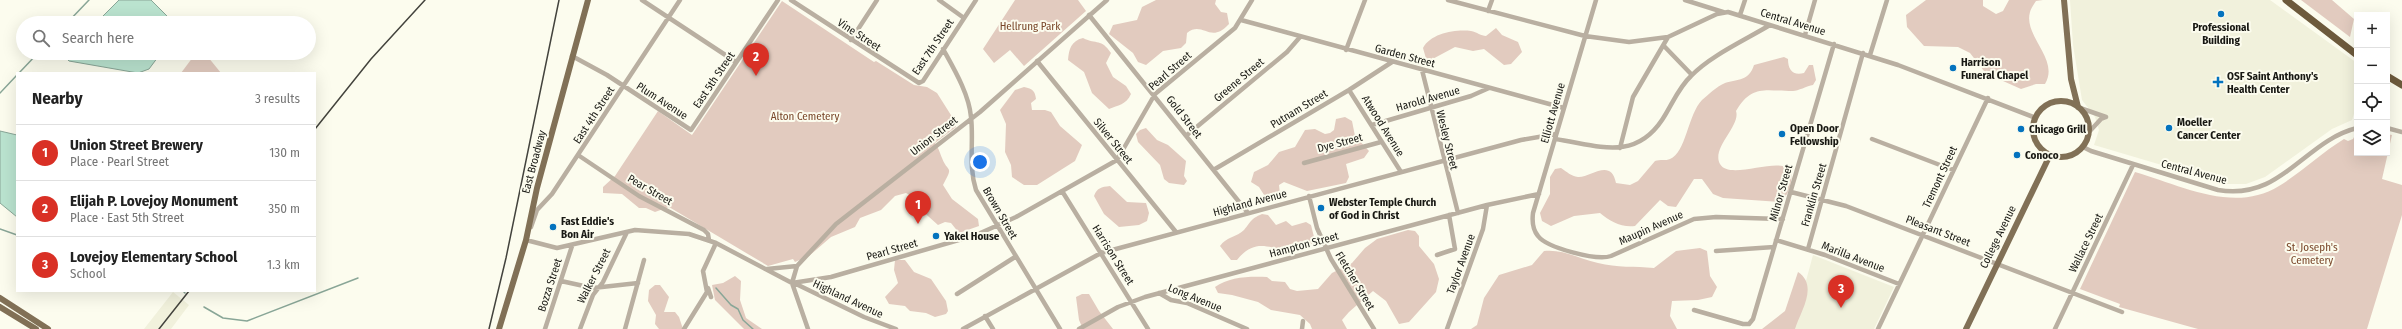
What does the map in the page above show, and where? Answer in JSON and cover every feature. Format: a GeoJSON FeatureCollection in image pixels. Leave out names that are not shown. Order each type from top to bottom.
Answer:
{"type":"FeatureCollection","features":[{"type":"Feature","properties":{"kind":"highway"},"geometry":{"type":"LineString","coordinates":[[2286,0],[2354,53]]}},
{"type":"Feature","properties":{"kind":"highway"},"geometry":{"type":"LineString","coordinates":[[2390,78],[2402,85]]}},
{"type":"Feature","properties":{"kind":"main road","name":"East Broadway"},"geometry":{"type":"LineString","coordinates":[[502,328],[526,240],[572,56],[588,0]]}},
{"type":"Feature","properties":{"kind":"main road"},"geometry":{"type":"LineString","coordinates":[[2064,0],[2073,91],[2079,107],[2087,119],[2089,132],[2083,147],[2070,156],[2060,157],[2050,155],[2042,149],[2034,137],[2033,127],[2036,118],[2047,105],[2064,101],[2073,91]]}},
{"type":"Feature","properties":{"kind":"main road"},"geometry":{"type":"LineString","coordinates":[[2064,101],[2079,107]]}},
{"type":"Feature","properties":{"kind":"main road","name":"College Avenue"},"geometry":{"type":"LineString","coordinates":[[1966,329],[2050,155]]}},
{"type":"Feature","properties":{"kind":"main road"},"geometry":{"type":"LineString","coordinates":[[0,298],[48,329]]}},
{"type":"Feature","properties":{"kind":"main road"},"geometry":{"type":"LineString","coordinates":[[0,307],[36,329]]}},
{"type":"Feature","properties":{"kind":"street"},"geometry":{"type":"LineString","coordinates":[[642,0],[736,62]]}},
{"type":"Feature","properties":{"kind":"street","name":"East 4th Street"},"geometry":{"type":"LineString","coordinates":[[526,240],[537,210],[548,200],[680,0]]}},
{"type":"Feature","properties":{"kind":"street","name":"East 5th Street"},"geometry":{"type":"LineString","coordinates":[[691,130],[778,0]]}},
{"type":"Feature","properties":{"kind":"street","name":"Vine Street"},"geometry":{"type":"LineString","coordinates":[[791,0],[919,83]]}},
{"type":"Feature","properties":{"kind":"street"},"geometry":{"type":"LineString","coordinates":[[851,40],[878,0]]}},
{"type":"Feature","properties":{"kind":"street"},"geometry":{"type":"LineString","coordinates":[[939,0],[964,18]]}},
{"type":"Feature","properties":{"kind":"street","name":"East 7th Street"},"geometry":{"type":"LineString","coordinates":[[919,83],[922,82],[976,0]]}},
{"type":"Feature","properties":{"kind":"street","name":"Union Street"},"geometry":{"type":"LineString","coordinates":[[797,266],[836,224],[972,118],[1107,0]]}},
{"type":"Feature","properties":{"kind":"street","name":"Pearl Street"},"geometry":{"type":"LineString","coordinates":[[792,283],[832,277],[962,240],[997,227],[1117,160],[1155,94],[1241,20],[1252,0]]}},
{"type":"Feature","properties":{"kind":"street"},"geometry":{"type":"LineString","coordinates":[[1346,50],[1365,0]]}},
{"type":"Feature","properties":{"kind":"street"},"geometry":{"type":"LineString","coordinates":[[1448,0],[1585,36],[1629,42],[1668,37],[1723,12]]}},
{"type":"Feature","properties":{"kind":"street"},"geometry":{"type":"LineString","coordinates":[[1488,11],[1492,0]]}},
{"type":"Feature","properties":{"kind":"street","name":"Elliott Avenue"},"geometry":{"type":"LineString","coordinates":[[1535,231],[1532,218],[1596,0]]}},
{"type":"Feature","properties":{"kind":"street","name":"Central Avenue"},"geometry":{"type":"LineString","coordinates":[[1685,0],[1723,12],[1740,15],[1870,55],[1988,98],[2036,118]]}},
{"type":"Feature","properties":{"kind":"street"},"geometry":{"type":"LineString","coordinates":[[1740,15],[1745,0]]}},
{"type":"Feature","properties":{"kind":"street"},"geometry":{"type":"LineString","coordinates":[[1805,36],[1815,0]]}},
{"type":"Feature","properties":{"kind":"street"},"geometry":{"type":"LineString","coordinates":[[1870,55],[1886,0]]}},
{"type":"Feature","properties":{"kind":"street","name":"Gold Street"},"geometry":{"type":"LineString","coordinates":[[1089,15],[1155,94],[1248,213]]}},
{"type":"Feature","properties":{"kind":"street","name":"Garden Street"},"geometry":{"type":"LineString","coordinates":[[1241,20],[1346,50],[1564,108]]}},
{"type":"Feature","properties":{"kind":"street","name":"Highland Avenue"},"geometry":{"type":"LineString","coordinates":[[963,329],[1101,253],[1176,232],[1541,135],[1555,136],[1620,148],[1636,145],[1652,133],[1692,75],[1710,60],[1770,25]]}},
{"type":"Feature","properties":{"kind":"street","name":"Greene Street"},"geometry":{"type":"LineString","coordinates":[[1187,135],[1287,52],[1300,37]]}},
{"type":"Feature","properties":{"kind":"street"},"geometry":{"type":"LineString","coordinates":[[1620,148],[1633,97],[1668,37]]}},
{"type":"Feature","properties":{"kind":"street","name":"Milnor Street"},"geometry":{"type":"LineString","coordinates":[[1694,310],[1737,323],[1749,324],[1753,319],[1834,44]]}},
{"type":"Feature","properties":{"kind":"street"},"geometry":{"type":"LineString","coordinates":[[1664,46],[1692,75]]}},
{"type":"Feature","properties":{"kind":"street","name":"Brown Street"},"geometry":{"type":"LineString","coordinates":[[943,49],[965,94],[972,118],[970,161],[973,183],[979,198],[1060,329]]}},
{"type":"Feature","properties":{"kind":"street","name":"Franklin Street"},"geometry":{"type":"LineString","coordinates":[[1808,249],[1863,53]]}},
{"type":"Feature","properties":{"kind":"street","name":"Plum Avenue"},"geometry":{"type":"LineString","coordinates":[[572,56],[624,86],[691,130]]}},
{"type":"Feature","properties":{"kind":"street","name":"Silver Street"},"geometry":{"type":"LineString","coordinates":[[1037,61],[1176,232]]}},
{"type":"Feature","properties":{"kind":"street","name":"Putnam Street"},"geometry":{"type":"LineString","coordinates":[[1215,169],[1349,90],[1392,62]]}},
{"type":"Feature","properties":{"kind":"street","name":"Wesley Street"},"geometry":{"type":"LineString","coordinates":[[1422,70],[1443,161],[1458,212]]}},
{"type":"Feature","properties":{"kind":"street","name":"Harold Avenue"},"geometry":{"type":"LineString","coordinates":[[1372,125],[1471,96],[1489,88]]}},
{"type":"Feature","properties":{"kind":"street","name":"Atwood Avenue"},"geometry":{"type":"LineString","coordinates":[[1349,90],[1401,172]]}},
{"type":"Feature","properties":{"kind":"street","name":"Tremont Street"},"geometry":{"type":"LineString","coordinates":[[1878,329],[1988,98]]}},
{"type":"Feature","properties":{"kind":"street"},"geometry":{"type":"LineString","coordinates":[[2079,107],[2106,117],[2101,119],[2089,132]]}},
{"type":"Feature","properties":{"kind":"street","name":"Central Avenue"},"geometry":{"type":"LineString","coordinates":[[2083,147],[2091,152],[2218,190],[2245,191],[2274,181],[2333,138],[2354,129]]}},
{"type":"Feature","properties":{"kind":"street"},"geometry":{"type":"LineString","coordinates":[[2390,129],[2402,132]]}},
{"type":"Feature","properties":{"kind":"street"},"geometry":{"type":"LineString","coordinates":[[1872,139],[1953,170]]}},
{"type":"Feature","properties":{"kind":"street","name":"Dye Street"},"geometry":{"type":"LineString","coordinates":[[1304,163],[1381,142]]}},
{"type":"Feature","properties":{"kind":"street","name":"Pear Street"},"geometry":{"type":"LineString","coordinates":[[578,155],[640,196],[704,230],[708,234],[709,240]]}},
{"type":"Feature","properties":{"kind":"street","name":"Wallace Street"},"geometry":{"type":"LineString","coordinates":[[2055,329],[2133,165]]}},
{"type":"Feature","properties":{"kind":"street","name":"Harrison Street"},"geometry":{"type":"LineString","coordinates":[[1062,190],[1148,329]]}},
{"type":"Feature","properties":{"kind":"street","name":"Pleasant Street"},"geometry":{"type":"LineString","coordinates":[[1790,192],[1821,201],[1846,206],[2122,312]]}},
{"type":"Feature","properties":{"kind":"street","name":"Hampton Street"},"geometry":{"type":"LineString","coordinates":[[1079,329],[1131,302],[1159,293],[1458,212],[1539,194]]}},
{"type":"Feature","properties":{"kind":"street","name":"Fletcher Street"},"geometry":{"type":"LineString","coordinates":[[1309,196],[1326,249],[1374,329]]}},
{"type":"Feature","properties":{"kind":"street","name":"Taylor Avenue"},"geometry":{"type":"LineString","coordinates":[[1447,329],[1483,229],[1487,205]]}},
{"type":"Feature","properties":{"kind":"street"},"geometry":{"type":"LineString","coordinates":[[1437,256],[1455,249],[1448,215]]}},
{"type":"Feature","properties":{"kind":"street","name":"Maupin Avenue"},"geometry":{"type":"LineString","coordinates":[[1535,231],[1541,239],[1551,244],[1602,258],[1611,256],[1694,219],[1731,217],[1776,217],[1782,219]]}},
{"type":"Feature","properties":{"kind":"street"},"geometry":{"type":"LineString","coordinates":[[526,240],[553,248],[572,246],[640,230],[674,232],[697,236],[709,240],[792,283]]}},
{"type":"Feature","properties":{"kind":"street","name":"Walker Street"},"geometry":{"type":"LineString","coordinates":[[580,329],[593,295],[600,286],[627,232]]}},
{"type":"Feature","properties":{"kind":"street","name":"Marilla Avenue"},"geometry":{"type":"LineString","coordinates":[[1776,240],[1808,249],[1899,284]]}},
{"type":"Feature","properties":{"kind":"street"},"geometry":{"type":"LineString","coordinates":[[711,297],[703,271],[716,244]]}},
{"type":"Feature","properties":{"kind":"street","name":"Bozza Street"},"geometry":{"type":"LineString","coordinates":[[545,329],[572,246]]}},
{"type":"Feature","properties":{"kind":"street"},"geometry":{"type":"LineString","coordinates":[[1716,251],[1774,247]]}},
{"type":"Feature","properties":{"kind":"street"},"geometry":{"type":"LineString","coordinates":[[957,294],[1015,257]]}},
{"type":"Feature","properties":{"kind":"street"},"geometry":{"type":"LineString","coordinates":[[625,329],[644,260]]}},
{"type":"Feature","properties":{"kind":"street"},"geometry":{"type":"LineString","coordinates":[[767,269],[797,266],[792,283],[808,329]]}},
{"type":"Feature","properties":{"kind":"street"},"geometry":{"type":"LineString","coordinates":[[561,281],[593,288],[600,286],[638,283]]}},
{"type":"Feature","properties":{"kind":"street","name":"Highland Avenue"},"geometry":{"type":"LineString","coordinates":[[792,283],[864,317],[896,329]]}},
{"type":"Feature","properties":{"kind":"street"},"geometry":{"type":"LineString","coordinates":[[684,329],[705,296],[708,288]]}},
{"type":"Feature","properties":{"kind":"street","name":"Long Avenue"},"geometry":{"type":"LineString","coordinates":[[1159,293],[1171,300],[1187,303],[1247,329]]}},
{"type":"Feature","properties":{"kind":"street"},"geometry":{"type":"LineString","coordinates":[[985,316],[993,329]]}},
{"type":"Feature","properties":{"kind":"street"},"geometry":{"type":"LineString","coordinates":[[1302,321],[1302,329]]}},
{"type":"Feature","properties":{"kind":"shaded area"},"geometry":{"type":"Polygon","coordinates":[[[119,0],[151,0],[167,16],[103,16],[119,0]]]}},
{"type":"Feature","properties":{"kind":"shaded area","name":"OSF Saint Anthony's Health Center"},"geometry":{"type":"Polygon","coordinates":[[[2070,0],[2270,0],[2354,61],[2354,114],[2352,120],[2332,129],[2265,177],[2246,184],[2226,184],[2094,145],[2099,130],[2095,117],[2082,100],[2073,45],[2070,0]]]}},
{"type":"Feature","properties":{"kind":"shaded area"},"geometry":{"type":"Polygon","coordinates":[[[68,60],[156,60],[149,69],[141,72],[132,72],[68,60]]]}},
{"type":"Feature","properties":{"kind":"shaded area"},"geometry":{"type":"Polygon","coordinates":[[[0,131],[16,135],[16,216],[0,203],[0,131]]]}},
{"type":"Feature","properties":{"kind":"shaded area"},"geometry":{"type":"Polygon","coordinates":[[[1813,255],[1894,287],[1874,329],[1793,329],[1813,255]]]}},
{"type":"Feature","properties":{"kind":"shaded area"},"geometry":{"type":"Polygon","coordinates":[[[173,292],[189,305],[171,329],[144,329],[173,292]]]}},
{"type":"Feature","properties":{"kind":"green space","name":"Hellrung Park"},"geometry":{"type":"Polygon","coordinates":[[[1015,0],[1078,0],[1086,11],[1024,66],[1010,50],[994,63],[983,49],[1015,0]]]}},
{"type":"Feature","properties":{"kind":"green space"},"geometry":{"type":"Polygon","coordinates":[[[1156,0],[1216,0],[1215,4],[1221,12],[1227,13],[1229,24],[1222,30],[1212,33],[1198,29],[1193,30],[1187,33],[1186,43],[1181,48],[1163,51],[1146,65],[1138,62],[1133,53],[1109,34],[1113,25],[1137,20],[1142,7],[1156,0]]]}},
{"type":"Feature","properties":{"kind":"green space"},"geometry":{"type":"Polygon","coordinates":[[[1926,0],[1983,0],[1983,6],[1996,14],[2003,11],[2009,0],[2043,0],[2036,1],[2033,5],[2030,12],[2029,21],[2048,66],[2048,75],[2045,84],[2036,84],[2021,89],[1984,71],[1970,53],[1958,47],[1924,46],[1907,27],[1906,15],[1926,0]]]}},
{"type":"Feature","properties":{"kind":"green space"},"geometry":{"type":"Polygon","coordinates":[[[2301,0],[2332,0],[2354,19],[2350,37],[2301,0]]]}},
{"type":"Feature","properties":{"kind":"green space","name":"Alton Cemetery"},"geometry":{"type":"Polygon","coordinates":[[[782,1],[874,62],[876,61],[914,85],[927,87],[937,93],[956,123],[956,127],[935,143],[944,163],[949,170],[943,185],[952,199],[978,219],[979,226],[959,233],[951,223],[945,222],[938,225],[919,208],[915,198],[906,193],[895,196],[881,210],[860,218],[855,227],[831,237],[809,256],[795,262],[793,259],[768,266],[669,207],[655,212],[646,208],[639,208],[622,194],[603,193],[603,187],[615,176],[658,111],[692,135],[782,1]]]}},
{"type":"Feature","properties":{"kind":"green space"},"geometry":{"type":"Polygon","coordinates":[[[1496,28],[1502,35],[1518,42],[1522,52],[1511,64],[1504,65],[1484,49],[1473,51],[1455,47],[1427,62],[1423,48],[1432,39],[1444,33],[1465,31],[1486,36],[1496,28]]]}},
{"type":"Feature","properties":{"kind":"green space"},"geometry":{"type":"Polygon","coordinates":[[[1083,38],[1104,45],[1108,48],[1111,53],[1106,63],[1113,77],[1126,86],[1131,94],[1124,103],[1109,109],[1092,93],[1084,72],[1068,60],[1069,52],[1073,43],[1083,38]]]}},
{"type":"Feature","properties":{"kind":"green space"},"geometry":{"type":"Polygon","coordinates":[[[1784,57],[1788,59],[1790,69],[1797,74],[1804,73],[1809,65],[1813,65],[1816,80],[1813,85],[1795,91],[1760,91],[1748,96],[1736,111],[1734,123],[1722,144],[1718,158],[1720,164],[1726,169],[1737,170],[1784,166],[1790,171],[1791,181],[1788,193],[1780,202],[1723,198],[1713,194],[1702,179],[1694,179],[1676,207],[1668,206],[1660,200],[1635,226],[1625,226],[1616,223],[1607,219],[1600,213],[1574,216],[1551,226],[1542,221],[1540,213],[1550,194],[1550,177],[1555,169],[1561,168],[1571,175],[1578,177],[1605,170],[1610,171],[1616,183],[1630,185],[1638,181],[1655,161],[1668,160],[1675,155],[1680,149],[1693,114],[1702,100],[1719,86],[1746,77],[1754,65],[1784,57]]]}},
{"type":"Feature","properties":{"kind":"green space"},"geometry":{"type":"Polygon","coordinates":[[[191,60],[210,60],[220,72],[182,72],[191,60]]]}},
{"type":"Feature","properties":{"kind":"green space"},"geometry":{"type":"Polygon","coordinates":[[[1024,87],[1033,91],[1035,94],[1036,99],[1031,103],[1032,110],[1045,110],[1051,112],[1060,126],[1082,145],[1075,161],[1037,185],[1024,185],[1012,177],[1011,165],[1005,152],[1006,124],[1000,110],[1015,90],[1024,87]]]}},
{"type":"Feature","properties":{"kind":"green space"},"geometry":{"type":"Polygon","coordinates":[[[1345,117],[1352,121],[1355,136],[1369,151],[1364,158],[1346,164],[1349,177],[1346,183],[1307,191],[1284,182],[1279,185],[1280,194],[1275,197],[1266,198],[1259,187],[1251,182],[1254,172],[1268,165],[1279,152],[1295,147],[1305,130],[1315,129],[1325,134],[1330,133],[1334,130],[1336,119],[1345,117]]]}},
{"type":"Feature","properties":{"kind":"green space"},"geometry":{"type":"Polygon","coordinates":[[[1146,128],[1157,140],[1168,145],[1186,161],[1184,176],[1187,181],[1184,185],[1169,183],[1164,179],[1160,165],[1138,142],[1136,134],[1140,130],[1146,128]]]}},
{"type":"Feature","properties":{"kind":"green space","name":"St. Joseph's Cemetery"},"geometry":{"type":"Polygon","coordinates":[[[2354,137],[2354,156],[2387,156],[2382,179],[2402,185],[2402,215],[2367,329],[2198,329],[2119,307],[2120,304],[2080,289],[2135,172],[2188,190],[2226,197],[2244,197],[2262,194],[2279,186],[2296,175],[2336,144],[2344,139],[2348,141],[2354,137]]]}},
{"type":"Feature","properties":{"kind":"green space"},"geometry":{"type":"Polygon","coordinates":[[[1110,186],[1127,202],[1146,203],[1149,213],[1147,221],[1139,225],[1119,227],[1104,214],[1094,196],[1096,191],[1100,188],[1110,186]]]}},
{"type":"Feature","properties":{"kind":"green space"},"geometry":{"type":"Polygon","coordinates":[[[1262,214],[1268,215],[1276,225],[1286,221],[1292,226],[1306,222],[1311,225],[1315,241],[1305,249],[1295,251],[1285,251],[1266,246],[1257,246],[1247,250],[1237,260],[1231,260],[1220,246],[1222,243],[1244,230],[1253,219],[1262,214]]]}},
{"type":"Feature","properties":{"kind":"green space"},"geometry":{"type":"Polygon","coordinates":[[[1408,230],[1415,231],[1419,236],[1419,246],[1434,264],[1439,279],[1436,292],[1409,322],[1399,324],[1386,301],[1373,291],[1342,320],[1347,329],[1312,329],[1310,324],[1300,315],[1271,310],[1258,302],[1218,293],[1215,287],[1233,279],[1246,277],[1267,277],[1272,281],[1285,282],[1290,289],[1297,291],[1318,289],[1332,273],[1352,263],[1365,248],[1377,239],[1408,230]]]}},
{"type":"Feature","properties":{"kind":"green space"},"geometry":{"type":"Polygon","coordinates":[[[1700,248],[1707,251],[1710,276],[1717,287],[1712,297],[1698,300],[1672,301],[1670,316],[1677,329],[1471,329],[1477,325],[1484,298],[1499,275],[1532,265],[1544,251],[1558,251],[1605,265],[1654,268],[1676,251],[1700,248]]]}},
{"type":"Feature","properties":{"kind":"green space"},"geometry":{"type":"Polygon","coordinates":[[[895,260],[905,260],[914,272],[931,279],[946,301],[948,311],[946,314],[935,317],[926,313],[910,311],[905,306],[889,304],[885,297],[898,283],[894,270],[895,260]]]}},
{"type":"Feature","properties":{"kind":"green space"},"geometry":{"type":"Polygon","coordinates":[[[1798,272],[1807,284],[1808,292],[1795,329],[1762,329],[1785,311],[1798,272]]]}},
{"type":"Feature","properties":{"kind":"green space"},"geometry":{"type":"Polygon","coordinates":[[[735,276],[741,281],[740,300],[746,318],[762,329],[744,329],[715,300],[712,285],[723,283],[735,276]]]}},
{"type":"Feature","properties":{"kind":"green space"},"geometry":{"type":"Polygon","coordinates":[[[655,285],[660,285],[669,297],[664,312],[675,312],[679,317],[683,329],[659,329],[655,324],[656,315],[648,301],[649,290],[655,285]]]}},
{"type":"Feature","properties":{"kind":"green space"},"geometry":{"type":"Polygon","coordinates":[[[1082,294],[1089,294],[1099,311],[1113,329],[1083,329],[1079,320],[1076,297],[1082,294]]]}},
{"type":"Feature","properties":{"kind":"waterway"},"geometry":{"type":"LineString","coordinates":[[74,16],[89,0]]}},
{"type":"Feature","properties":{"kind":"waterway"},"geometry":{"type":"LineString","coordinates":[[20,72],[31,60]]}},
{"type":"Feature","properties":{"kind":"waterway"},"geometry":{"type":"LineString","coordinates":[[0,93],[16,76]]}},
{"type":"Feature","properties":{"kind":"waterway"},"geometry":{"type":"LineString","coordinates":[[0,229],[16,235]]}},
{"type":"Feature","properties":{"kind":"waterway"},"geometry":{"type":"LineString","coordinates":[[204,307],[223,318],[247,321],[358,278]]}},
{"type":"Feature","properties":{"kind":"waterway"},"geometry":{"type":"LineString","coordinates":[[716,288],[731,305],[738,309],[743,320],[753,329]]}},
{"type":"Feature","properties":{"kind":"railway"},"geometry":{"type":"LineString","coordinates":[[316,128],[371,59],[425,0]]}},
{"type":"Feature","properties":{"kind":"railway"},"geometry":{"type":"LineString","coordinates":[[489,329],[506,258],[559,0]]}},
{"type":"Feature","properties":{"kind":"railway"},"geometry":{"type":"LineString","coordinates":[[159,329],[188,292]]}},
{"type":"Feature","properties":{"kind":"place","name":"Professional Building"},"geometry":{"type":"Point","coordinates":[2221,14]}},
{"type":"Feature","properties":{"kind":"place","name":"Harrison Funeral Chapel"},"geometry":{"type":"Point","coordinates":[1953,68]}},
{"type":"Feature","properties":{"kind":"place","name":"Elijah P. Lovejoy Monument"},"geometry":{"type":"Point","coordinates":[756,76]}},
{"type":"Feature","properties":{"kind":"place","name":"OSF Saint Anthony's Health Center"},"geometry":{"type":"Point","coordinates":[2218,82]}},
{"type":"Feature","properties":{"kind":"place","name":"Moeller Cancer Center"},"geometry":{"type":"Point","coordinates":[2169,128]}},
{"type":"Feature","properties":{"kind":"place","name":"Chicago Grill"},"geometry":{"type":"Point","coordinates":[2021,129]}},
{"type":"Feature","properties":{"kind":"place","name":"Open Door Fellowship"},"geometry":{"type":"Point","coordinates":[1782,134]}},
{"type":"Feature","properties":{"kind":"place","name":"Conoco"},"geometry":{"type":"Point","coordinates":[2017,155]}},
{"type":"Feature","properties":{"kind":"place","name":"Webster Temple Church of God in Christ"},"geometry":{"type":"Point","coordinates":[1321,208]}},
{"type":"Feature","properties":{"kind":"place","name":"Union Street Brewery"},"geometry":{"type":"Point","coordinates":[918,224]}},
{"type":"Feature","properties":{"kind":"place","name":"Fast Eddie's Bon Air"},"geometry":{"type":"Point","coordinates":[553,227]}},
{"type":"Feature","properties":{"kind":"place","name":"Yakel House"},"geometry":{"type":"Point","coordinates":[936,236]}},
{"type":"Feature","properties":{"kind":"place","name":"Lovejoy Elementary School"},"geometry":{"type":"Point","coordinates":[1841,308]}}]}
